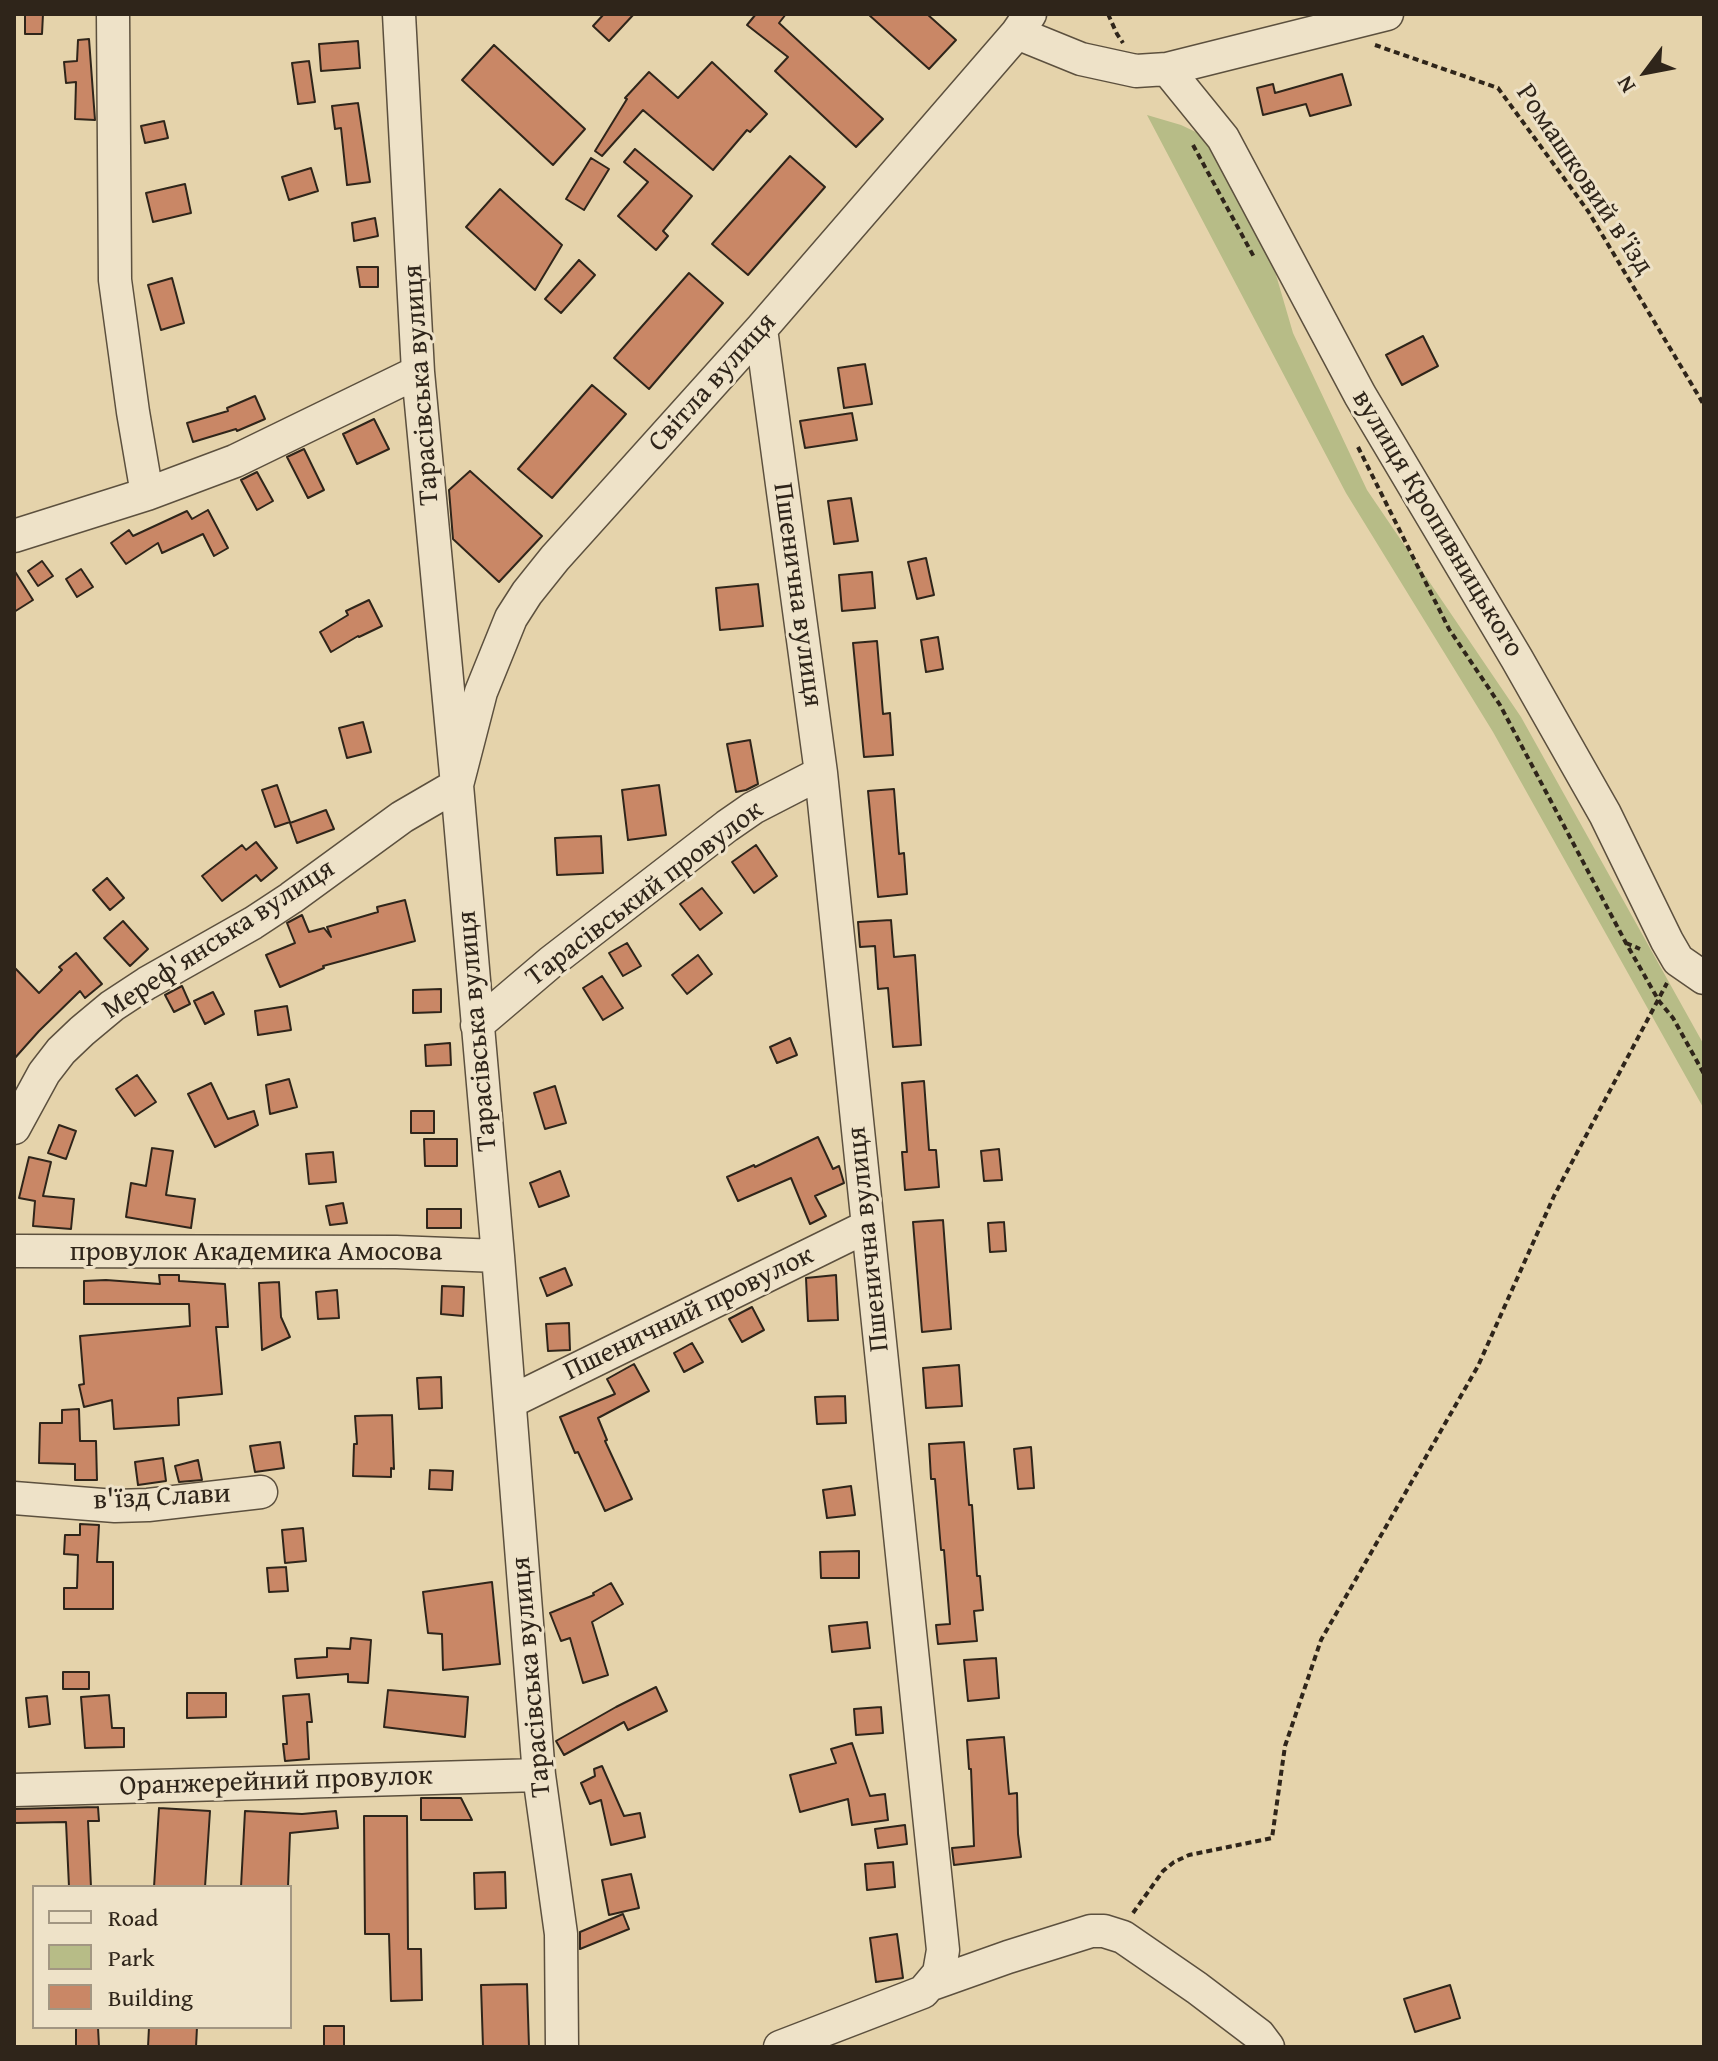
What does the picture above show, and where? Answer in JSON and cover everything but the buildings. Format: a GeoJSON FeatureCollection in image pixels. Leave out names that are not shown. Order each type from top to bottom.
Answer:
{"type":"FeatureCollection","features":[{"type":"Feature","properties":{"kind":"street"},"geometry":{"type":"LineString","coordinates":[[113,14],[115,280],[147,494]]}},
{"type":"Feature","properties":{"kind":"street","name":"Тарасівська вулиця"},"geometry":{"type":"LineString","coordinates":[[399,14],[418,372],[498,1256],[539,1775],[561,1934],[562,2047]]}},
{"type":"Feature","properties":{"kind":"street"},"geometry":{"type":"LineString","coordinates":[[1023,24],[1081,59],[1136,71],[1167,69],[1387,14]]}},
{"type":"Feature","properties":{"kind":"street","name":"Світла вулиця"},"geometry":{"type":"LineString","coordinates":[[457,785],[481,692],[511,618],[527,593],[567,544],[761,329],[1023,24]]}},
{"type":"Feature","properties":{"kind":"street","name":"вулиця Кропивницького"},"geometry":{"type":"LineString","coordinates":[[1167,69],[1223,138],[1360,395],[1605,814],[1667,941],[1704,978]]}},
{"type":"Feature","properties":{"kind":"street","name":"Пшенична вулиця"},"geometry":{"type":"LineString","coordinates":[[761,329],[821,773],[943,1950],[939,1973],[932,1984]]}},
{"type":"Feature","properties":{"kind":"street"},"geometry":{"type":"LineString","coordinates":[[14,536],[147,494],[235,461],[418,372]]}},
{"type":"Feature","properties":{"kind":"street","name":"Тарасівський провулок"},"geometry":{"type":"LineString","coordinates":[[477,1025],[551,962],[727,826],[753,808],[821,773]]}},
{"type":"Feature","properties":{"kind":"street","name":"Мереф'янська вулиця"},"geometry":{"type":"LineString","coordinates":[[14,1128],[44,1073],[61,1051],[112,1006],[253,923],[402,817],[457,785]]}},
{"type":"Feature","properties":{"kind":"street","name":"Пшеничний провулок"},"geometry":{"type":"LineString","coordinates":[[510,1402],[868,1226]]}},
{"type":"Feature","properties":{"kind":"street","name":"провулок Академика Амосова"},"geometry":{"type":"LineString","coordinates":[[14,1251],[396,1252],[498,1256]]}},
{"type":"Feature","properties":{"kind":"street","name":"в'їзд Слави"},"geometry":{"type":"LineString","coordinates":[[14,1498],[126,1506],[261,1492]]}},
{"type":"Feature","properties":{"kind":"street","name":"Оранжерейний провулок"},"geometry":{"type":"LineString","coordinates":[[14,1790],[539,1775]]}},
{"type":"Feature","properties":{"kind":"street"},"geometry":{"type":"LineString","coordinates":[[780,2047],[913,1997],[932,1984],[1091,1931],[1104,1931],[1123,1937],[1197,1988],[1259,2035],[1268,2047]]}},
{"type":"Feature","properties":{"kind":"path","name":"Ромашковий в'їзд"},"geometry":{"type":"LineString","coordinates":[[1371,44],[1498,88],[1588,211],[1704,405]]}},
{"type":"Feature","properties":{"kind":"path"},"geometry":{"type":"LineString","coordinates":[[1192,144],[1257,262]]}},
{"type":"Feature","properties":{"kind":"path"},"geometry":{"type":"LineString","coordinates":[[1352,436],[1449,629],[1500,705],[1626,943],[1704,1074]]}},
{"type":"Feature","properties":{"kind":"path"},"geometry":{"type":"LineString","coordinates":[[1117,1935],[1163,1871],[1174,1862],[1189,1855],[1272,1838],[1285,1746],[1321,1640],[1478,1366],[1554,1196],[1659,1001]]}},
{"type":"Feature","properties":{"kind":"green space"},"geometry":{"type":"Polygon","coordinates":[[[1147,115],[1181,125],[1200,134],[1211,144],[1267,244],[1293,333],[1367,490],[1521,717],[1704,1045],[1704,1109],[1493,732],[1346,493],[1147,115]]]}}]}
